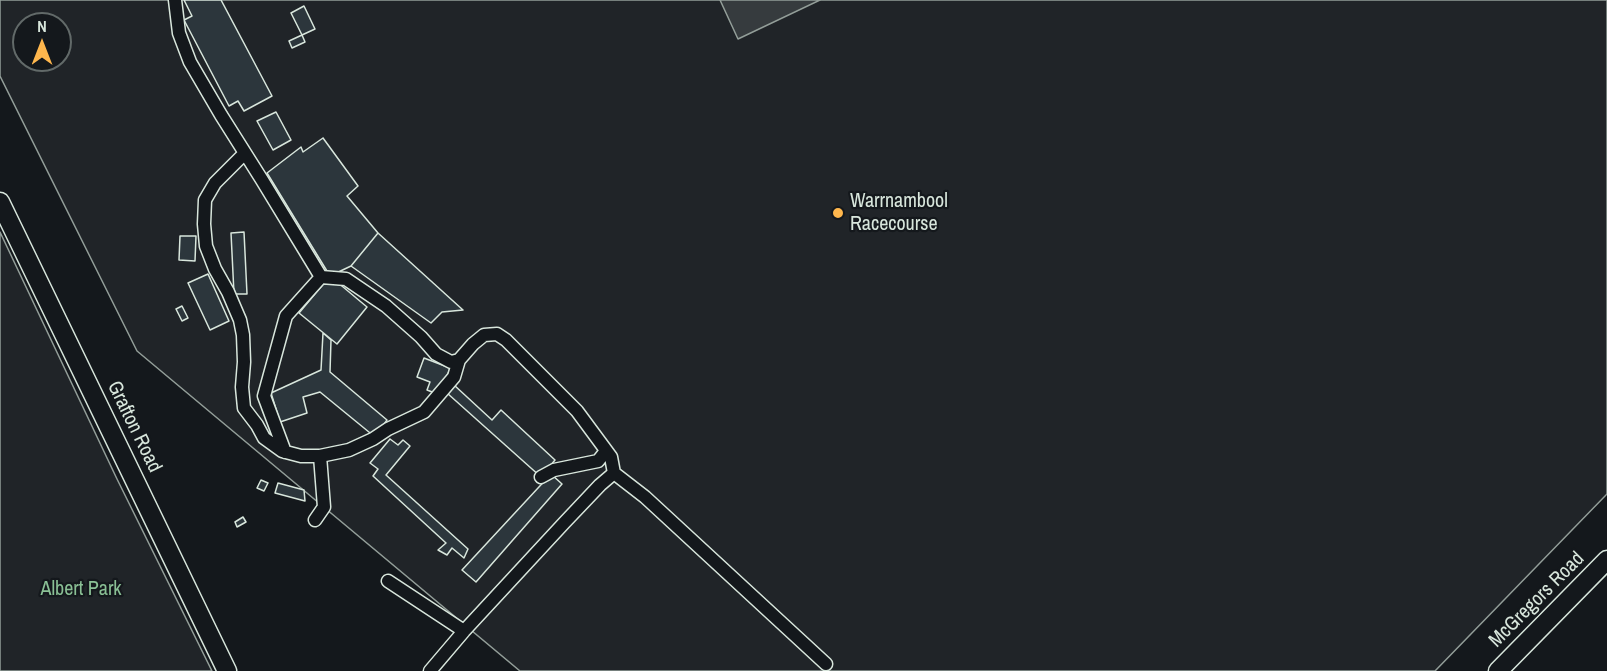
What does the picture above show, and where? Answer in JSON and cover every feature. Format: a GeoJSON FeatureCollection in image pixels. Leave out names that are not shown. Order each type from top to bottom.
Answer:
{"type":"FeatureCollection","features":[{"type":"Feature","properties":{"kind":"street"},"geometry":{"type":"LineString","coordinates":[[174,0],[179,33],[190,62],[321,277]]}},
{"type":"Feature","properties":{"kind":"street"},"geometry":{"type":"LineString","coordinates":[[245,153],[215,183],[205,200],[204,224],[206,246],[240,320],[243,335],[244,408],[257,424],[264,438],[285,452],[301,456],[320,456],[348,450],[373,439],[388,429],[424,412],[454,377],[459,360],[473,344],[484,335],[497,334],[506,340],[577,411],[611,457],[614,473],[645,497],[825,664]]}},
{"type":"Feature","properties":{"kind":"street","name":"Grafton Road"},"geometry":{"type":"LineString","coordinates":[[0,202],[227,671]]}},
{"type":"Feature","properties":{"kind":"street"},"geometry":{"type":"LineString","coordinates":[[321,277],[346,279],[386,306],[436,354],[451,362],[459,360]]}},
{"type":"Feature","properties":{"kind":"street"},"geometry":{"type":"LineString","coordinates":[[285,452],[264,396],[286,316],[321,277]]}},
{"type":"Feature","properties":{"kind":"street"},"geometry":{"type":"LineString","coordinates":[[542,477],[554,470],[598,461],[606,451]]}},
{"type":"Feature","properties":{"kind":"street"},"geometry":{"type":"LineString","coordinates":[[315,520],[324,507],[320,456]]}},
{"type":"Feature","properties":{"kind":"street"},"geometry":{"type":"LineString","coordinates":[[430,671],[564,523],[614,473]]}},
{"type":"Feature","properties":{"kind":"street","name":"McGregors Road"},"geometry":{"type":"LineString","coordinates":[[1498,671],[1607,560]]}},
{"type":"Feature","properties":{"kind":"street"},"geometry":{"type":"LineString","coordinates":[[388,581],[464,631]]}},
{"type":"Feature","properties":{"kind":"green space","name":"Warrnambool Racecourse"},"geometry":{"type":"Polygon","coordinates":[[[0,0],[1607,0],[1607,494],[1435,671],[520,671],[137,351],[0,76],[0,0]]]}},
{"type":"Feature","properties":{"kind":"green space","name":"Albert Park"},"geometry":{"type":"Polygon","coordinates":[[[0,232],[117,479],[212,671],[0,671],[0,232]]]}},
{"type":"Feature","properties":{"kind":"shaded area"},"geometry":{"type":"Polygon","coordinates":[[[720,0],[820,0],[738,39],[720,0]]]}},
{"type":"Feature","properties":{"kind":"building"},"geometry":{"type":"Polygon","coordinates":[[[184,0],[221,0],[272,96],[244,111],[238,101],[229,106],[184,20],[192,16],[184,0]]]}},
{"type":"Feature","properties":{"kind":"building"},"geometry":{"type":"Polygon","coordinates":[[[304,6],[315,29],[302,35],[291,13],[304,6]]]}},
{"type":"Feature","properties":{"kind":"building"},"geometry":{"type":"Polygon","coordinates":[[[302,35],[305,42],[292,48],[289,41],[302,35]]]}},
{"type":"Feature","properties":{"kind":"building"},"geometry":{"type":"Polygon","coordinates":[[[276,112],[291,140],[273,150],[257,121],[276,112]]]}},
{"type":"Feature","properties":{"kind":"building"},"geometry":{"type":"Polygon","coordinates":[[[323,138],[358,186],[347,196],[378,233],[351,266],[330,276],[267,173],[301,147],[303,152],[323,138]]]}},
{"type":"Feature","properties":{"kind":"building"},"geometry":{"type":"Polygon","coordinates":[[[244,232],[247,294],[234,294],[231,233],[244,232]]]}},
{"type":"Feature","properties":{"kind":"building"},"geometry":{"type":"Polygon","coordinates":[[[378,233],[463,310],[442,312],[431,323],[351,266],[378,233]]]}},
{"type":"Feature","properties":{"kind":"building"},"geometry":{"type":"Polygon","coordinates":[[[180,236],[196,236],[195,261],[179,260],[180,236]]]}},
{"type":"Feature","properties":{"kind":"building"},"geometry":{"type":"Polygon","coordinates":[[[208,274],[229,321],[210,330],[188,283],[208,274]]]}},
{"type":"Feature","properties":{"kind":"building"},"geometry":{"type":"Polygon","coordinates":[[[330,276],[367,307],[337,344],[299,313],[330,276]]]}},
{"type":"Feature","properties":{"kind":"building"},"geometry":{"type":"Polygon","coordinates":[[[182,306],[188,318],[182,321],[176,309],[182,306]]]}},
{"type":"Feature","properties":{"kind":"building"},"geometry":{"type":"Polygon","coordinates":[[[323,333],[331,340],[330,372],[387,420],[375,437],[320,392],[303,397],[307,413],[280,422],[271,393],[321,370],[323,333]]]}},
{"type":"Feature","properties":{"kind":"building"},"geometry":{"type":"Polygon","coordinates":[[[424,358],[450,368],[440,395],[427,390],[430,382],[417,377],[424,358]]]}},
{"type":"Feature","properties":{"kind":"building"},"geometry":{"type":"Polygon","coordinates":[[[454,385],[492,420],[501,410],[555,460],[541,477],[447,393],[454,385]]]}},
{"type":"Feature","properties":{"kind":"building"},"geometry":{"type":"Polygon","coordinates":[[[390,439],[398,445],[403,440],[410,446],[386,475],[468,549],[464,558],[452,548],[447,555],[438,550],[446,543],[373,476],[378,469],[370,463],[390,439]]]}},
{"type":"Feature","properties":{"kind":"building"},"geometry":{"type":"Polygon","coordinates":[[[551,474],[562,484],[476,582],[462,570],[551,474]]]}},
{"type":"Feature","properties":{"kind":"building"},"geometry":{"type":"Polygon","coordinates":[[[261,480],[268,483],[264,491],[257,488],[261,480]]]}},
{"type":"Feature","properties":{"kind":"building"},"geometry":{"type":"Polygon","coordinates":[[[278,483],[304,490],[305,501],[275,493],[278,483]]]}},
{"type":"Feature","properties":{"kind":"building"},"geometry":{"type":"Polygon","coordinates":[[[243,517],[246,522],[237,527],[235,522],[243,517]]]}},
{"type":"Feature","properties":{"kind":"place","name":"Warrnambool Racecourse"},"geometry":{"type":"Point","coordinates":[838,213]}}]}
